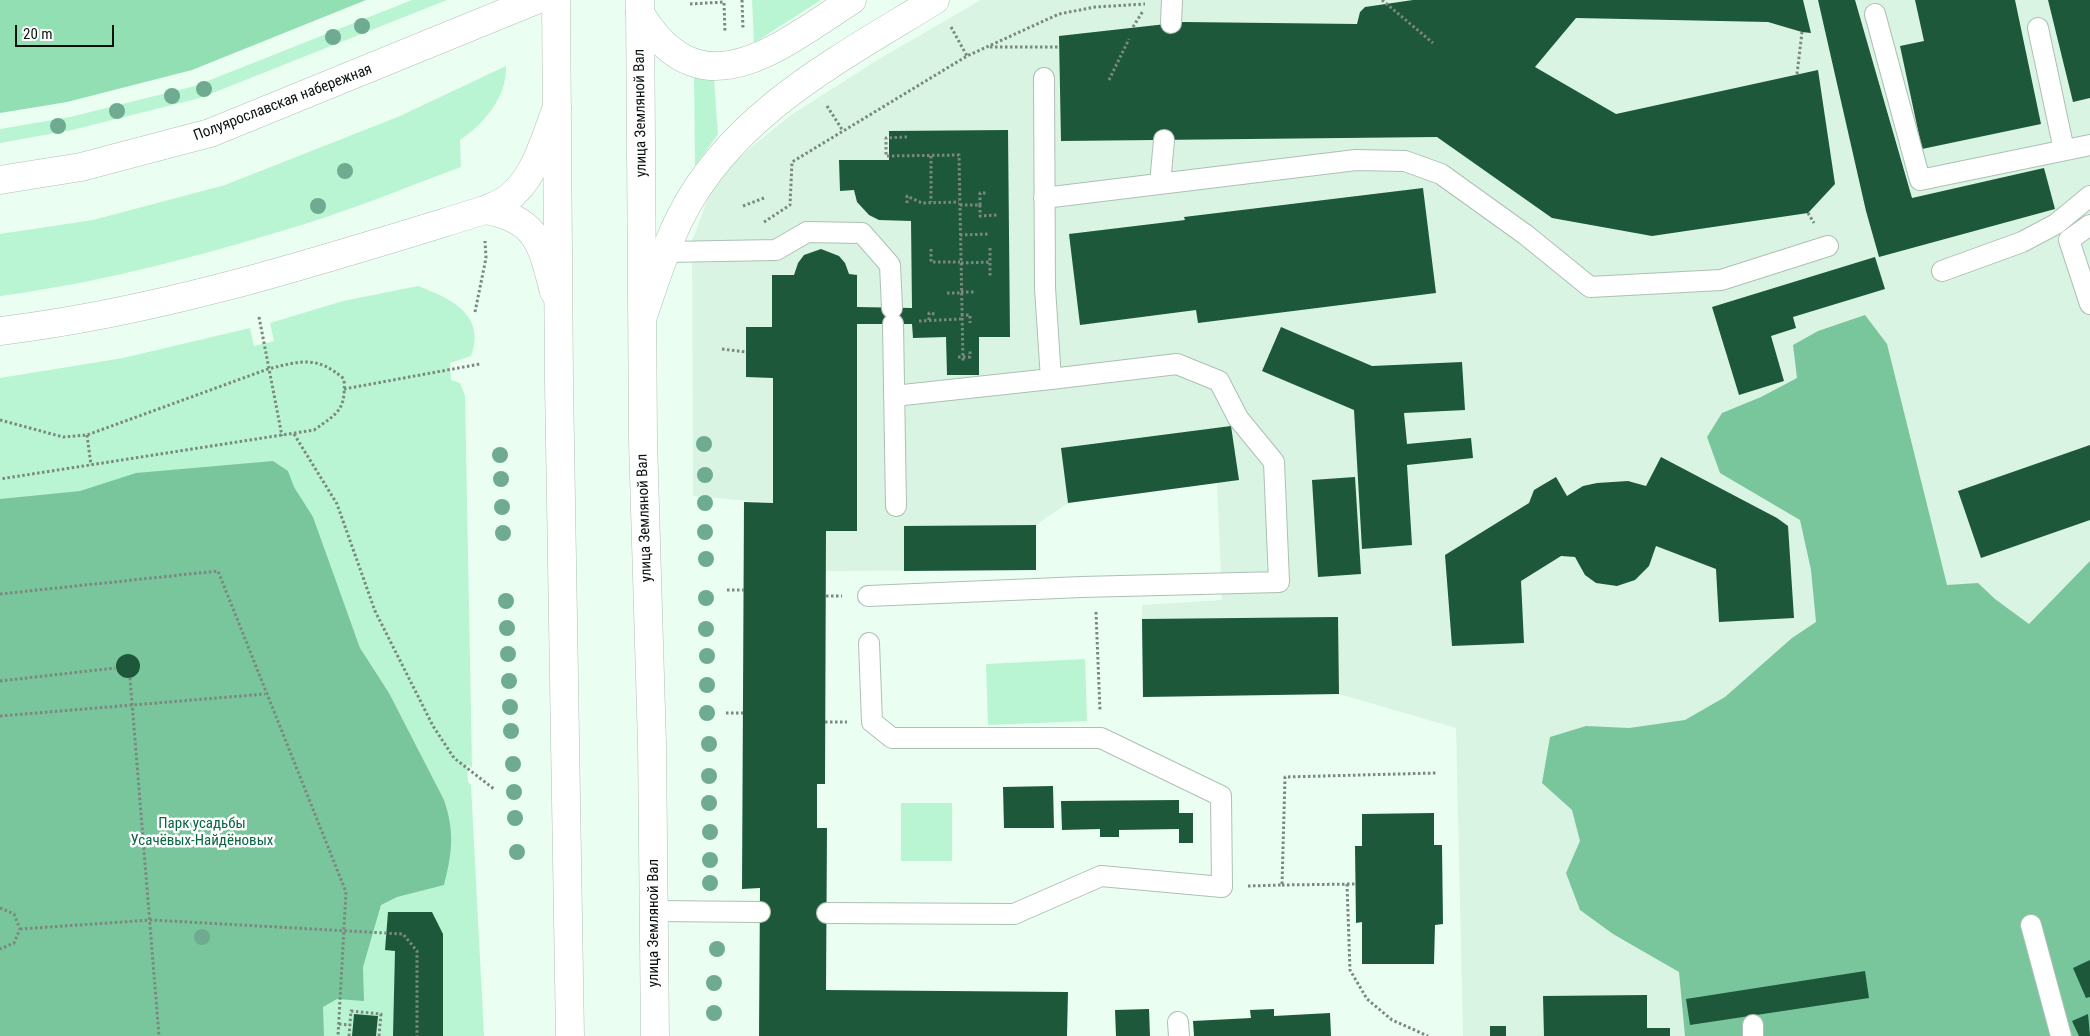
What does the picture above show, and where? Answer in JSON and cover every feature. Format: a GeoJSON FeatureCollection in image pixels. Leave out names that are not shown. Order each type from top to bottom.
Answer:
{"type":"FeatureCollection","features":[{"type":"Feature","properties":{"kind":"main road"},"geometry":{"type":"LineString","coordinates":[[556,0],[558,304],[570,1036]]}},
{"type":"Feature","properties":{"kind":"main road"},"geometry":{"type":"LineString","coordinates":[[640,6],[652,34],[671,50],[694,62],[713,66],[728,66],[760,57],[852,0]]}},
{"type":"Feature","properties":{"kind":"main road"},"geometry":{"type":"LineString","coordinates":[[643,317],[680,216],[697,188],[727,147],[781,99],[868,41],[936,0]]}},
{"type":"Feature","properties":{"kind":"main road","name":"Полуярославская набережная"},"geometry":{"type":"LineString","coordinates":[[0,180],[81,167],[210,133],[532,2]]}},
{"type":"Feature","properties":{"kind":"main road","name":"улица Земляной Вал"},"geometry":{"type":"LineString","coordinates":[[640,6],[643,441],[652,744],[655,1036]]}},
{"type":"Feature","properties":{"kind":"main road"},"geometry":{"type":"LineString","coordinates":[[485,222],[524,181],[536,160],[558,104]]}},
{"type":"Feature","properties":{"kind":"main road"},"geometry":{"type":"LineString","coordinates":[[0,331],[112,313],[485,222],[507,214],[526,227],[537,238],[546,261],[558,304]]}},
{"type":"Feature","properties":{"kind":"lane"},"geometry":{"type":"LineString","coordinates":[[1162,1],[1170,23]]}},
{"type":"Feature","properties":{"kind":"lane"},"geometry":{"type":"LineString","coordinates":[[1876,14],[1920,180],[2090,144]]}},
{"type":"Feature","properties":{"kind":"lane"},"geometry":{"type":"LineString","coordinates":[[2038,28],[2064,150]]}},
{"type":"Feature","properties":{"kind":"lane"},"geometry":{"type":"LineString","coordinates":[[1044,78],[1045,288],[1051,379]]}},
{"type":"Feature","properties":{"kind":"lane"},"geometry":{"type":"LineString","coordinates":[[1160,184],[1164,140]]}},
{"type":"Feature","properties":{"kind":"lane"},"geometry":{"type":"LineString","coordinates":[[1044,198],[1356,160],[1405,161],[1441,174],[1526,235],[1590,287],[1722,280],[1828,246]]}},
{"type":"Feature","properties":{"kind":"lane"},"geometry":{"type":"LineString","coordinates":[[0,188],[81,167]]}},
{"type":"Feature","properties":{"kind":"lane"},"geometry":{"type":"LineString","coordinates":[[1942,271],[2022,242],[2056,224],[2090,196]]}},
{"type":"Feature","properties":{"kind":"lane"},"geometry":{"type":"LineString","coordinates":[[2056,224],[2070,240],[2090,304]]}},
{"type":"Feature","properties":{"kind":"lane"},"geometry":{"type":"LineString","coordinates":[[2070,240],[2090,225]]}},
{"type":"Feature","properties":{"kind":"lane"},"geometry":{"type":"LineString","coordinates":[[666,252],[776,250],[807,232],[862,233],[890,265],[896,506]]}},
{"type":"Feature","properties":{"kind":"lane"},"geometry":{"type":"LineString","coordinates":[[868,596],[1279,582],[1274,462],[1238,418],[1219,381],[1177,364],[894,396]]}},
{"type":"Feature","properties":{"kind":"lane"},"geometry":{"type":"LineString","coordinates":[[827,913],[1014,914],[1101,876],[1222,886],[1221,796],[1102,738],[892,738],[872,722],[869,643]]}},
{"type":"Feature","properties":{"kind":"lane"},"geometry":{"type":"LineString","coordinates":[[654,911],[760,912]]}},
{"type":"Feature","properties":{"kind":"lane"},"geometry":{"type":"LineString","coordinates":[[2031,925],[2061,1036]]}},
{"type":"Feature","properties":{"kind":"path"},"geometry":{"type":"LineString","coordinates":[[742,0],[743,29]]}},
{"type":"Feature","properties":{"kind":"path"},"geometry":{"type":"LineString","coordinates":[[1382,0],[1433,44]]}},
{"type":"Feature","properties":{"kind":"path"},"geometry":{"type":"LineString","coordinates":[[759,225],[790,205],[792,162],[967,56],[1059,14],[1095,7],[1147,4],[1162,1]]}},
{"type":"Feature","properties":{"kind":"path"},"geometry":{"type":"LineString","coordinates":[[690,4],[724,2],[725,30]]}},
{"type":"Feature","properties":{"kind":"path"},"geometry":{"type":"LineString","coordinates":[[1133,28],[1147,4]]}},
{"type":"Feature","properties":{"kind":"path"},"geometry":{"type":"LineString","coordinates":[[951,27],[967,56]]}},
{"type":"Feature","properties":{"kind":"path"},"geometry":{"type":"LineString","coordinates":[[1796,74],[1802,32]]}},
{"type":"Feature","properties":{"kind":"path"},"geometry":{"type":"LineString","coordinates":[[1109,80],[1129,39]]}},
{"type":"Feature","properties":{"kind":"path"},"geometry":{"type":"LineString","coordinates":[[988,47],[1060,47]]}},
{"type":"Feature","properties":{"kind":"path"},"geometry":{"type":"LineString","coordinates":[[827,106],[843,131]]}},
{"type":"Feature","properties":{"kind":"path"},"geometry":{"type":"LineString","coordinates":[[907,137],[886,138],[886,156],[959,155],[962,366]]}},
{"type":"Feature","properties":{"kind":"path"},"geometry":{"type":"LineString","coordinates":[[927,150],[929,156],[931,202]]}},
{"type":"Feature","properties":{"kind":"path"},"geometry":{"type":"LineString","coordinates":[[986,193],[980,193],[980,216],[997,215]]}},
{"type":"Feature","properties":{"kind":"path"},"geometry":{"type":"LineString","coordinates":[[907,203],[907,196],[911,196],[922,205],[931,202],[980,205],[987,209]]}},
{"type":"Feature","properties":{"kind":"path"},"geometry":{"type":"LineString","coordinates":[[743,206],[764,198]]}},
{"type":"Feature","properties":{"kind":"path"},"geometry":{"type":"LineString","coordinates":[[980,205],[987,201]]}},
{"type":"Feature","properties":{"kind":"path"},"geometry":{"type":"LineString","coordinates":[[475,312],[486,258],[485,222]]}},
{"type":"Feature","properties":{"kind":"path"},"geometry":{"type":"LineString","coordinates":[[960,235],[988,235]]}},
{"type":"Feature","properties":{"kind":"path"},"geometry":{"type":"LineString","coordinates":[[990,248],[990,277]]}},
{"type":"Feature","properties":{"kind":"path"},"geometry":{"type":"LineString","coordinates":[[931,249],[931,262],[990,262]]}},
{"type":"Feature","properties":{"kind":"path"},"geometry":{"type":"LineString","coordinates":[[947,293],[976,292]]}},
{"type":"Feature","properties":{"kind":"path"},"geometry":{"type":"LineString","coordinates":[[929,320],[929,314],[935,314]]}},
{"type":"Feature","properties":{"kind":"path"},"geometry":{"type":"LineString","coordinates":[[918,318],[918,321],[923,319],[940,322],[970,315],[970,323]]}},
{"type":"Feature","properties":{"kind":"path"},"geometry":{"type":"LineString","coordinates":[[259,317],[282,436]]}},
{"type":"Feature","properties":{"kind":"path"},"geometry":{"type":"LineString","coordinates":[[958,341],[963,341]]}},
{"type":"Feature","properties":{"kind":"path"},"geometry":{"type":"LineString","coordinates":[[722,349],[746,352]]}},
{"type":"Feature","properties":{"kind":"path"},"geometry":{"type":"LineString","coordinates":[[958,349],[963,349]]}},
{"type":"Feature","properties":{"kind":"path"},"geometry":{"type":"LineString","coordinates":[[958,357],[970,357],[970,351]]}},
{"type":"Feature","properties":{"kind":"path"},"geometry":{"type":"LineString","coordinates":[[0,420],[63,437],[87,435],[268,370],[293,363],[315,362],[330,366],[344,379],[346,397],[337,414],[314,430],[0,479]]}},
{"type":"Feature","properties":{"kind":"path"},"geometry":{"type":"LineString","coordinates":[[344,389],[480,364]]}},
{"type":"Feature","properties":{"kind":"path"},"geometry":{"type":"LineString","coordinates":[[294,434],[337,504],[375,611],[432,726],[454,758],[494,790]]}},
{"type":"Feature","properties":{"kind":"path"},"geometry":{"type":"LineString","coordinates":[[87,435],[91,465]]}},
{"type":"Feature","properties":{"kind":"path"},"geometry":{"type":"LineString","coordinates":[[0,594],[218,571],[265,694],[346,892],[346,930],[338,1036]]}},
{"type":"Feature","properties":{"kind":"path"},"geometry":{"type":"LineString","coordinates":[[1095,587],[1102,738]]}},
{"type":"Feature","properties":{"kind":"path"},"geometry":{"type":"LineString","coordinates":[[727,590],[744,590]]}},
{"type":"Feature","properties":{"kind":"path"},"geometry":{"type":"LineString","coordinates":[[0,681],[115,668]]}},
{"type":"Feature","properties":{"kind":"path"},"geometry":{"type":"LineString","coordinates":[[130,678],[159,1036]]}},
{"type":"Feature","properties":{"kind":"path"},"geometry":{"type":"LineString","coordinates":[[0,716],[265,694]]}},
{"type":"Feature","properties":{"kind":"path"},"geometry":{"type":"LineString","coordinates":[[726,713],[743,713]]}},
{"type":"Feature","properties":{"kind":"path"},"geometry":{"type":"LineString","coordinates":[[1282,885],[1285,776],[1436,773]]}},
{"type":"Feature","properties":{"kind":"path"},"geometry":{"type":"LineString","coordinates":[[1348,884],[1350,970],[1367,999],[1392,1020],[1428,1036]]}},
{"type":"Feature","properties":{"kind":"path"},"geometry":{"type":"LineString","coordinates":[[1222,886],[1356,884]]}},
{"type":"Feature","properties":{"kind":"path"},"geometry":{"type":"LineString","coordinates":[[0,908],[14,914],[20,929],[14,943],[0,949]]}},
{"type":"Feature","properties":{"kind":"path"},"geometry":{"type":"LineString","coordinates":[[20,929],[151,920],[403,934],[417,951],[417,1036]]}},
{"type":"Feature","properties":{"kind":"path"},"geometry":{"type":"LineString","coordinates":[[349,1036],[351,1011],[381,1014],[379,1036]]}},
{"type":"Feature","properties":{"kind":"path"},"geometry":{"type":"LineString","coordinates":[[338,1024],[350,1025]]}},
{"type":"Feature","properties":{"kind":"shaded area"},"geometry":{"type":"Polygon","coordinates":[[[0,0],[366,0],[192,70],[67,102],[0,113],[0,0]]]}},
{"type":"Feature","properties":{"kind":"shaded area"},"geometry":{"type":"Polygon","coordinates":[[[981,0],[2090,0],[2090,1036],[1463,1036],[1456,728],[1339,694],[1143,697],[1142,605],[1222,600],[1217,483],[1068,503],[1036,525],[1036,570],[826,571],[826,531],[773,503],[693,496],[692,241],[710,193],[721,174],[791,115],[879,59],[981,0]]]}},
{"type":"Feature","properties":{"kind":"green space"},"geometry":{"type":"Polygon","coordinates":[[[412,0],[447,0],[200,98],[72,130],[0,143],[0,129],[70,117],[195,86],[412,0]]]}},
{"type":"Feature","properties":{"kind":"green space"},"geometry":{"type":"Polygon","coordinates":[[[752,0],[821,0],[754,43],[752,0]]]}},
{"type":"Feature","properties":{"kind":"green space"},"geometry":{"type":"Polygon","coordinates":[[[506,66],[503,88],[492,109],[477,126],[460,140],[461,167],[333,215],[237,244],[119,275],[0,296],[0,234],[93,220],[225,185],[400,116],[506,66]]]}},
{"type":"Feature","properties":{"kind":"green space"},"geometry":{"type":"Polygon","coordinates":[[[694,76],[714,80],[718,134],[695,166],[694,76]]]}},
{"type":"Feature","properties":{"kind":"green space","name":"Парк усадьбы Усачёвых-Найдёновых"},"geometry":{"type":"Polygon","coordinates":[[[418,286],[453,302],[469,319],[474,329],[475,341],[471,356],[450,363],[451,380],[460,383],[465,396],[472,768],[467,764],[468,782],[471,785],[484,1036],[0,1036],[0,378],[123,358],[250,328],[254,346],[274,341],[270,323],[343,301],[418,286]]]}},
{"type":"Feature","properties":{"kind":"green space"},"geometry":{"type":"Polygon","coordinates":[[[1865,315],[1887,344],[1947,585],[1978,583],[1995,599],[2029,624],[2090,561],[2090,1036],[1685,1036],[1679,972],[1613,934],[1580,910],[1566,873],[1580,841],[1572,810],[1542,783],[1550,737],[1586,726],[1629,728],[1685,720],[1725,697],[1792,638],[1816,622],[1811,570],[1800,520],[1720,473],[1707,437],[1722,413],[1761,397],[1797,378],[1793,345],[1818,331],[1865,315]]]}},
{"type":"Feature","properties":{"kind":"green space","name":"Парк усадьбы Усачёвых-Найдёновых"},"geometry":{"type":"Polygon","coordinates":[[[273,461],[288,471],[294,487],[313,517],[360,648],[389,693],[444,800],[450,822],[451,842],[444,885],[397,897],[381,905],[363,967],[364,1001],[337,999],[323,1007],[324,1036],[0,1036],[0,499],[80,491],[136,473],[273,461]]]}},
{"type":"Feature","properties":{"kind":"green space"},"geometry":{"type":"Polygon","coordinates":[[[1085,659],[1087,721],[988,725],[986,664],[1085,659]]]}},
{"type":"Feature","properties":{"kind":"green space"},"geometry":{"type":"Polygon","coordinates":[[[901,803],[952,803],[952,861],[901,861],[901,803]]]}},
{"type":"Feature","properties":{"kind":"building"},"geometry":{"type":"Polygon","coordinates":[[[1413,0],[1803,0],[1811,33],[1768,22],[1576,18],[1535,67],[1616,114],[1818,70],[1835,184],[1808,213],[1652,236],[1552,218],[1437,137],[1061,141],[1059,36],[1184,22],[1357,24],[1360,12],[1365,7],[1413,0]]]}},
{"type":"Feature","properties":{"kind":"building"},"geometry":{"type":"Polygon","coordinates":[[[1818,0],[1855,0],[1912,198],[2044,168],[2055,209],[1879,257],[1866,211],[1818,0]]]}},
{"type":"Feature","properties":{"kind":"building"},"geometry":{"type":"Polygon","coordinates":[[[1915,0],[2015,0],[2041,124],[1922,149],[1900,46],[1924,41],[1915,0]]]}},
{"type":"Feature","properties":{"kind":"building"},"geometry":{"type":"Polygon","coordinates":[[[2048,0],[2090,0],[2090,98],[2073,102],[2048,0]]]}},
{"type":"Feature","properties":{"kind":"building"},"geometry":{"type":"Polygon","coordinates":[[[1008,130],[1010,337],[979,337],[979,375],[947,375],[946,337],[913,338],[912,324],[857,324],[857,531],[826,531],[825,784],[817,784],[817,828],[827,828],[826,990],[1068,992],[1067,1036],[759,1036],[760,888],[742,889],[744,502],[773,503],[773,378],[746,377],[746,327],[772,327],[772,275],[794,275],[798,263],[804,255],[821,249],[839,256],[845,263],[849,274],[857,275],[857,307],[912,308],[911,221],[879,220],[869,215],[857,202],[854,190],[840,191],[839,160],[889,160],[889,131],[1008,130]]]}},
{"type":"Feature","properties":{"kind":"building"},"geometry":{"type":"Polygon","coordinates":[[[1423,188],[1436,293],[1198,323],[1196,310],[1080,325],[1069,234],[1185,220],[1184,217],[1423,188]]]}},
{"type":"Feature","properties":{"kind":"building"},"geometry":{"type":"Polygon","coordinates":[[[1875,257],[1885,289],[1793,317],[1796,328],[1771,336],[1784,381],[1739,395],[1712,307],[1875,257]]]}},
{"type":"Feature","properties":{"kind":"building"},"geometry":{"type":"Polygon","coordinates":[[[1281,327],[1372,366],[1462,362],[1465,410],[1404,413],[1407,444],[1471,438],[1473,458],[1407,465],[1412,545],[1362,549],[1354,410],[1262,371],[1281,327]]]}},
{"type":"Feature","properties":{"kind":"building"},"geometry":{"type":"Polygon","coordinates":[[[1231,426],[1239,480],[1068,503],[1061,448],[1231,426]]]}},
{"type":"Feature","properties":{"kind":"building"},"geometry":{"type":"Polygon","coordinates":[[[2090,445],[2090,520],[1981,558],[1958,491],[2090,445]]]}},
{"type":"Feature","properties":{"kind":"building"},"geometry":{"type":"Polygon","coordinates":[[[1661,457],[1777,518],[1788,526],[1794,618],[1719,622],[1716,569],[1656,546],[1649,566],[1635,580],[1617,586],[1596,583],[1585,575],[1575,557],[1561,556],[1521,581],[1524,643],[1452,646],[1445,555],[1529,503],[1534,490],[1556,477],[1567,496],[1583,486],[1597,483],[1628,481],[1646,486],[1661,457]]]}},
{"type":"Feature","properties":{"kind":"building"},"geometry":{"type":"Polygon","coordinates":[[[1355,477],[1361,574],[1318,577],[1312,480],[1355,477]]]}},
{"type":"Feature","properties":{"kind":"building"},"geometry":{"type":"Polygon","coordinates":[[[1036,525],[1036,570],[904,571],[904,526],[1036,525]]]}},
{"type":"Feature","properties":{"kind":"building"},"geometry":{"type":"Polygon","coordinates":[[[1338,617],[1339,694],[1143,697],[1142,619],[1338,617]]]}},
{"type":"Feature","properties":{"kind":"building"},"geometry":{"type":"Polygon","coordinates":[[[123,654],[133,654],[140,661],[140,671],[133,678],[123,678],[116,671],[116,661],[123,654]]]}},
{"type":"Feature","properties":{"kind":"building"},"geometry":{"type":"Polygon","coordinates":[[[1053,786],[1054,828],[1004,828],[1003,787],[1053,786]]]}},
{"type":"Feature","properties":{"kind":"building"},"geometry":{"type":"Polygon","coordinates":[[[1179,800],[1179,813],[1193,813],[1193,843],[1179,843],[1179,829],[1119,830],[1119,837],[1100,837],[1100,829],[1062,830],[1061,801],[1179,800]]]}},
{"type":"Feature","properties":{"kind":"building"},"geometry":{"type":"Polygon","coordinates":[[[1434,813],[1434,845],[1442,845],[1443,924],[1435,925],[1434,964],[1362,964],[1362,922],[1356,923],[1355,846],[1362,846],[1362,814],[1434,813]]]}},
{"type":"Feature","properties":{"kind":"building"},"geometry":{"type":"Polygon","coordinates":[[[388,912],[432,912],[443,934],[443,1036],[393,1036],[395,951],[385,950],[388,912]]]}},
{"type":"Feature","properties":{"kind":"building"},"geometry":{"type":"Polygon","coordinates":[[[2090,960],[2090,997],[2086,998],[2073,968],[2090,960]]]}},
{"type":"Feature","properties":{"kind":"building"},"geometry":{"type":"Polygon","coordinates":[[[1865,971],[1869,998],[1690,1025],[1686,999],[1865,971]]]}},
{"type":"Feature","properties":{"kind":"building"},"geometry":{"type":"Polygon","coordinates":[[[1647,995],[1647,1028],[1670,1028],[1670,1036],[1544,1036],[1543,996],[1647,995]]]}},
{"type":"Feature","properties":{"kind":"building"},"geometry":{"type":"Polygon","coordinates":[[[1149,1009],[1150,1036],[1116,1036],[1115,1010],[1149,1009]]]}},
{"type":"Feature","properties":{"kind":"building"},"geometry":{"type":"Polygon","coordinates":[[[1274,1009],[1274,1016],[1330,1013],[1331,1036],[1194,1036],[1193,1021],[1251,1018],[1250,1010],[1274,1009]]]}},
{"type":"Feature","properties":{"kind":"building"},"geometry":{"type":"Polygon","coordinates":[[[354,1014],[378,1016],[376,1036],[352,1036],[354,1014]]]}},
{"type":"Feature","properties":{"kind":"building"},"geometry":{"type":"Polygon","coordinates":[[[2088,1014],[2090,1036],[2079,1036],[2072,1021],[2088,1014]]]}},
{"type":"Feature","properties":{"kind":"building"},"geometry":{"type":"Polygon","coordinates":[[[1490,1026],[1506,1026],[1506,1036],[1490,1036],[1490,1026]]]}}]}
